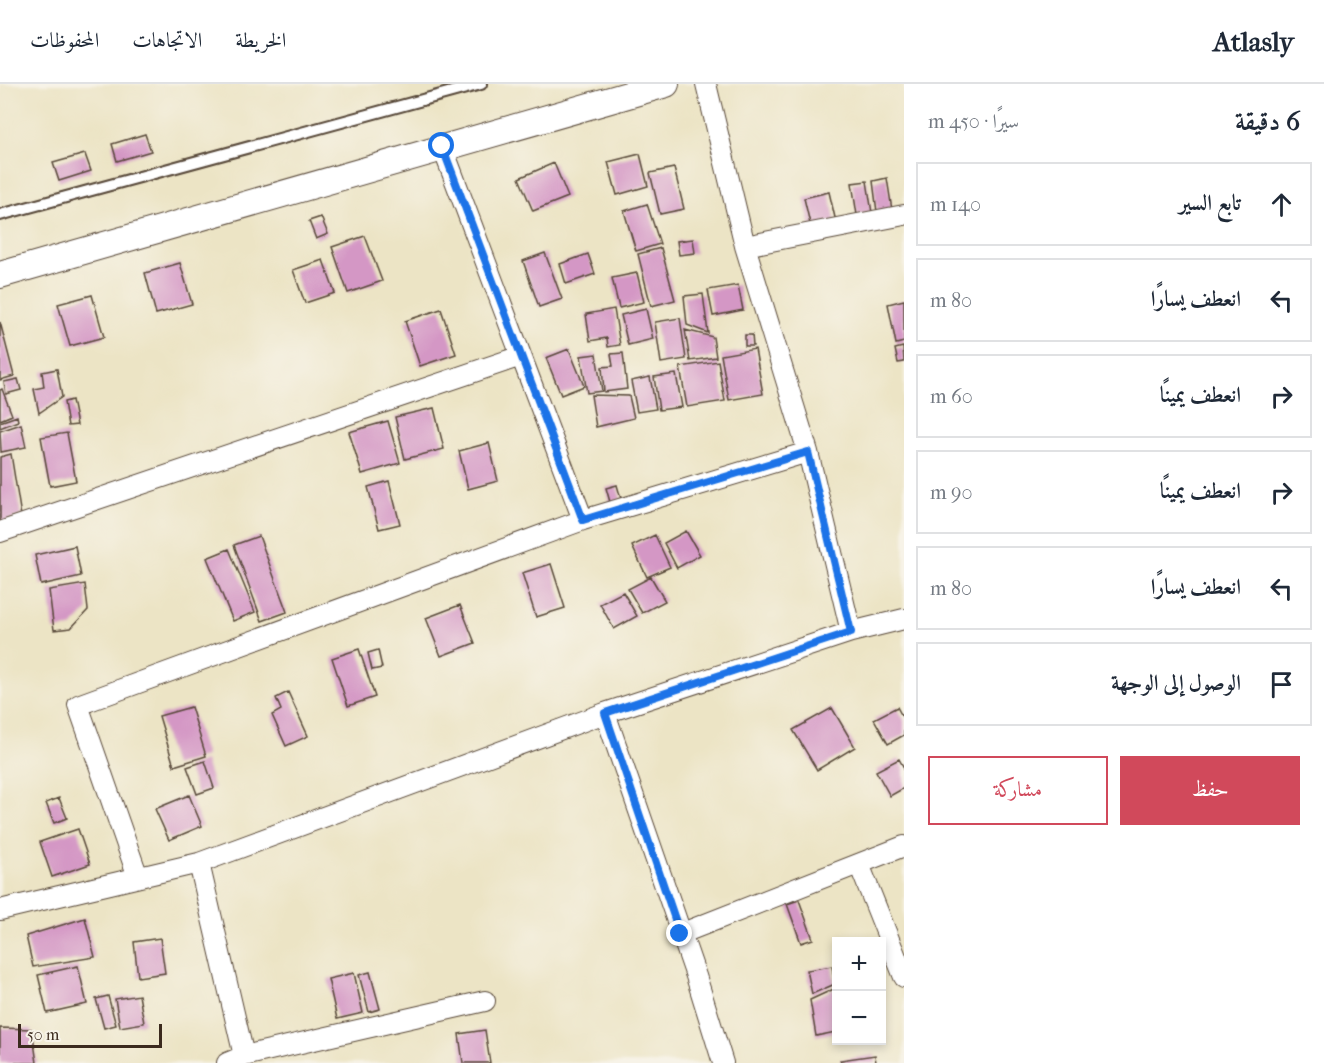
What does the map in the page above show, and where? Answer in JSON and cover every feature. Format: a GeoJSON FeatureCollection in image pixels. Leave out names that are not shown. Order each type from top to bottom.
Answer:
{"type":"FeatureCollection","features":[{"type":"Feature","properties":{"kind":"street"},"geometry":{"type":"LineString","coordinates":[[0,275],[442,146],[666,84]]}},
{"type":"Feature","properties":{"kind":"street"},"geometry":{"type":"LineString","coordinates":[[706,84],[745,246],[808,452],[851,632]]}},
{"type":"Feature","properties":{"kind":"street"},"geometry":{"type":"LineString","coordinates":[[442,146],[583,520]]}},
{"type":"Feature","properties":{"kind":"street"},"geometry":{"type":"LineString","coordinates":[[745,246],[904,215]]}},
{"type":"Feature","properties":{"kind":"street"},"geometry":{"type":"LineString","coordinates":[[0,532],[521,356]]}},
{"type":"Feature","properties":{"kind":"street"},"geometry":{"type":"LineString","coordinates":[[138,877],[78,705],[583,520],[808,452]]}},
{"type":"Feature","properties":{"kind":"street"},"geometry":{"type":"LineString","coordinates":[[0,910],[199,863],[605,713],[851,632],[904,619]]}},
{"type":"Feature","properties":{"kind":"street"},"geometry":{"type":"LineString","coordinates":[[605,713],[696,976],[723,1063]]}},
{"type":"Feature","properties":{"kind":"street"},"geometry":{"type":"LineString","coordinates":[[680,934],[904,846]]}},
{"type":"Feature","properties":{"kind":"street"},"geometry":{"type":"LineString","coordinates":[[199,863],[235,1060],[485,1001]]}},
{"type":"Feature","properties":{"kind":"street"},"geometry":{"type":"LineString","coordinates":[[859,864],[904,977]]}},
{"type":"Feature","properties":{"kind":"lane"},"geometry":{"type":"LineString","coordinates":[[0,215],[480,84]]}},
{"type":"Feature","properties":{"kind":"building"},"geometry":{"type":"Polygon","coordinates":[[[145,134],[151,151],[117,161],[112,144],[145,134]]]}},
{"type":"Feature","properties":{"kind":"building"},"geometry":{"type":"Polygon","coordinates":[[[85,154],[91,171],[59,181],[53,163],[85,154]]]}},
{"type":"Feature","properties":{"kind":"building"},"geometry":{"type":"Polygon","coordinates":[[[640,154],[648,186],[617,195],[608,162],[640,154]]]}},
{"type":"Feature","properties":{"kind":"building"},"geometry":{"type":"Polygon","coordinates":[[[554,163],[568,197],[533,211],[519,178],[554,163]]]}},
{"type":"Feature","properties":{"kind":"building"},"geometry":{"type":"Polygon","coordinates":[[[674,168],[684,209],[660,214],[650,173],[674,168]]]}},
{"type":"Feature","properties":{"kind":"building"},"geometry":{"type":"Polygon","coordinates":[[[887,178],[892,210],[877,212],[873,181],[887,178]]]}},
{"type":"Feature","properties":{"kind":"building"},"geometry":{"type":"Polygon","coordinates":[[[867,181],[872,213],[857,215],[852,183],[867,181]]]}},
{"type":"Feature","properties":{"kind":"building"},"geometry":{"type":"Polygon","coordinates":[[[829,192],[836,222],[811,228],[804,198],[829,192]]]}},
{"type":"Feature","properties":{"kind":"building"},"geometry":{"type":"Polygon","coordinates":[[[647,204],[660,244],[636,251],[624,211],[647,204]]]}},
{"type":"Feature","properties":{"kind":"building"},"geometry":{"type":"Polygon","coordinates":[[[321,217],[328,234],[316,239],[309,221],[321,217]]]}},
{"type":"Feature","properties":{"kind":"building"},"geometry":{"type":"Polygon","coordinates":[[[365,236],[382,281],[348,293],[332,247],[365,236]]]}},
{"type":"Feature","properties":{"kind":"building"},"geometry":{"type":"Polygon","coordinates":[[[693,239],[695,253],[679,255],[677,241],[693,239]]]}},
{"type":"Feature","properties":{"kind":"building"},"geometry":{"type":"Polygon","coordinates":[[[661,248],[675,300],[651,306],[638,254],[661,248]]]}},
{"type":"Feature","properties":{"kind":"building"},"geometry":{"type":"Polygon","coordinates":[[[545,253],[562,299],[539,307],[523,261],[545,253]]]}},
{"type":"Feature","properties":{"kind":"building"},"geometry":{"type":"Polygon","coordinates":[[[588,254],[595,274],[566,284],[560,264],[588,254]]]}},
{"type":"Feature","properties":{"kind":"building"},"geometry":{"type":"Polygon","coordinates":[[[323,260],[335,293],[305,303],[293,270],[323,260]]]}},
{"type":"Feature","properties":{"kind":"building"},"geometry":{"type":"Polygon","coordinates":[[[180,263],[192,304],[156,314],[145,273],[180,263]]]}},
{"type":"Feature","properties":{"kind":"building"},"geometry":{"type":"Polygon","coordinates":[[[637,273],[644,302],[619,308],[612,278],[637,273]]]}},
{"type":"Feature","properties":{"kind":"building"},"geometry":{"type":"Polygon","coordinates":[[[738,285],[743,310],[713,316],[708,290],[738,285]]]}},
{"type":"Feature","properties":{"kind":"building"},"geometry":{"type":"Polygon","coordinates":[[[703,294],[708,333],[687,325],[684,296],[703,294]]]}},
{"type":"Feature","properties":{"kind":"building"},"geometry":{"type":"Polygon","coordinates":[[[92,295],[104,337],[70,346],[58,304],[92,295]]]}},
{"type":"Feature","properties":{"kind":"building"},"geometry":{"type":"Polygon","coordinates":[[[904,300],[904,342],[896,344],[888,304],[904,300]]]}},
{"type":"Feature","properties":{"kind":"building"},"geometry":{"type":"Polygon","coordinates":[[[441,309],[456,354],[420,366],[405,321],[441,309]]]}},
{"type":"Feature","properties":{"kind":"building"},"geometry":{"type":"Polygon","coordinates":[[[614,309],[620,345],[608,347],[607,338],[590,341],[586,314],[614,309]]]}},
{"type":"Feature","properties":{"kind":"building"},"geometry":{"type":"Polygon","coordinates":[[[646,309],[653,339],[628,345],[621,315],[646,309]]]}},
{"type":"Feature","properties":{"kind":"building"},"geometry":{"type":"Polygon","coordinates":[[[680,318],[686,359],[661,363],[655,322],[680,318]]]}},
{"type":"Feature","properties":{"kind":"building"},"geometry":{"type":"Polygon","coordinates":[[[0,322],[14,376],[0,380],[0,322]]]}},
{"type":"Feature","properties":{"kind":"building"},"geometry":{"type":"Polygon","coordinates":[[[685,330],[713,337],[716,357],[690,361],[685,330]]]}},
{"type":"Feature","properties":{"kind":"building"},"geometry":{"type":"Polygon","coordinates":[[[745,335],[752,335],[753,346],[745,346],[745,335]]]}},
{"type":"Feature","properties":{"kind":"building"},"geometry":{"type":"Polygon","coordinates":[[[903,347],[904,362],[898,363],[895,349],[903,347]]]}},
{"type":"Feature","properties":{"kind":"building"},"geometry":{"type":"Polygon","coordinates":[[[569,349],[584,386],[561,395],[546,358],[569,349]]]}},
{"type":"Feature","properties":{"kind":"building"},"geometry":{"type":"Polygon","coordinates":[[[755,349],[763,394],[729,400],[721,355],[755,349]]]}},
{"type":"Feature","properties":{"kind":"building"},"geometry":{"type":"Polygon","coordinates":[[[623,353],[627,389],[604,392],[602,367],[613,366],[611,354],[623,353]]]}},
{"type":"Feature","properties":{"kind":"building"},"geometry":{"type":"Polygon","coordinates":[[[596,354],[602,391],[587,393],[581,356],[596,354]]]}},
{"type":"Feature","properties":{"kind":"building"},"geometry":{"type":"Polygon","coordinates":[[[718,361],[725,401],[687,407],[680,367],[718,361]]]}},
{"type":"Feature","properties":{"kind":"building"},"geometry":{"type":"Polygon","coordinates":[[[57,369],[62,397],[39,413],[34,389],[44,387],[42,372],[57,369]]]}},
{"type":"Feature","properties":{"kind":"building"},"geometry":{"type":"Polygon","coordinates":[[[676,374],[682,407],[659,410],[654,377],[676,374]]]}},
{"type":"Feature","properties":{"kind":"building"},"geometry":{"type":"Polygon","coordinates":[[[650,377],[656,409],[637,412],[631,381],[650,377]]]}},
{"type":"Feature","properties":{"kind":"building"},"geometry":{"type":"Polygon","coordinates":[[[18,379],[21,390],[6,394],[4,382],[18,379]]]}},
{"type":"Feature","properties":{"kind":"building"},"geometry":{"type":"Polygon","coordinates":[[[2,389],[12,415],[0,420],[0,390],[2,389]]]}},
{"type":"Feature","properties":{"kind":"building"},"geometry":{"type":"Polygon","coordinates":[[[591,395],[629,396],[634,418],[596,427],[591,395]]]}},
{"type":"Feature","properties":{"kind":"building"},"geometry":{"type":"Polygon","coordinates":[[[72,400],[77,425],[68,426],[64,402],[72,400]]]}},
{"type":"Feature","properties":{"kind":"building"},"geometry":{"type":"Polygon","coordinates":[[[434,408],[444,449],[405,459],[395,417],[434,408]]]}},
{"type":"Feature","properties":{"kind":"building"},"geometry":{"type":"Polygon","coordinates":[[[17,416],[18,421],[0,428],[0,422],[17,416]]]}},
{"type":"Feature","properties":{"kind":"building"},"geometry":{"type":"Polygon","coordinates":[[[388,421],[400,463],[362,474],[349,432],[388,421]]]}},
{"type":"Feature","properties":{"kind":"building"},"geometry":{"type":"Polygon","coordinates":[[[21,424],[26,447],[1,452],[0,431],[21,424]]]}},
{"type":"Feature","properties":{"kind":"building"},"geometry":{"type":"Polygon","coordinates":[[[67,433],[76,481],[50,486],[41,437],[67,433]]]}},
{"type":"Feature","properties":{"kind":"building"},"geometry":{"type":"Polygon","coordinates":[[[489,443],[498,481],[468,489],[459,451],[489,443]]]}},
{"type":"Feature","properties":{"kind":"building"},"geometry":{"type":"Polygon","coordinates":[[[11,454],[21,516],[0,523],[0,457],[11,454]]]}},
{"type":"Feature","properties":{"kind":"building"},"geometry":{"type":"Polygon","coordinates":[[[389,481],[400,524],[379,529],[368,487],[389,481]]]}},
{"type":"Feature","properties":{"kind":"building"},"geometry":{"type":"Polygon","coordinates":[[[617,485],[621,499],[610,502],[606,488],[617,485]]]}},
{"type":"Feature","properties":{"kind":"building"},"geometry":{"type":"Polygon","coordinates":[[[686,531],[700,555],[677,568],[664,543],[686,531]]]}},
{"type":"Feature","properties":{"kind":"building"},"geometry":{"type":"Polygon","coordinates":[[[655,535],[670,567],[647,577],[632,546],[655,535]]]}},
{"type":"Feature","properties":{"kind":"building"},"geometry":{"type":"Polygon","coordinates":[[[259,536],[287,612],[262,621],[234,545],[259,536]]]}},
{"type":"Feature","properties":{"kind":"building"},"geometry":{"type":"Polygon","coordinates":[[[75,546],[81,576],[41,585],[35,555],[75,546]]]}},
{"type":"Feature","properties":{"kind":"building"},"geometry":{"type":"Polygon","coordinates":[[[229,549],[255,612],[233,621],[207,558],[229,549]]]}},
{"type":"Feature","properties":{"kind":"building"},"geometry":{"type":"Polygon","coordinates":[[[551,564],[565,608],[536,617],[522,573],[551,564]]]}},
{"type":"Feature","properties":{"kind":"building"},"geometry":{"type":"Polygon","coordinates":[[[651,577],[665,601],[642,613],[628,589],[651,577]]]}},
{"type":"Feature","properties":{"kind":"building"},"geometry":{"type":"Polygon","coordinates":[[[85,584],[88,610],[71,628],[54,630],[49,590],[85,584]]]}},
{"type":"Feature","properties":{"kind":"building"},"geometry":{"type":"Polygon","coordinates":[[[623,592],[637,616],[614,629],[600,604],[623,592]]]}},
{"type":"Feature","properties":{"kind":"building"},"geometry":{"type":"Polygon","coordinates":[[[460,605],[475,643],[441,656],[426,618],[460,605]]]}},
{"type":"Feature","properties":{"kind":"building"},"geometry":{"type":"Polygon","coordinates":[[[359,649],[375,697],[348,706],[332,658],[359,649]]]}},
{"type":"Feature","properties":{"kind":"building"},"geometry":{"type":"Polygon","coordinates":[[[378,650],[382,668],[372,670],[368,653],[378,650]]]}},
{"type":"Feature","properties":{"kind":"building"},"geometry":{"type":"Polygon","coordinates":[[[288,692],[308,736],[286,746],[272,715],[281,710],[276,698],[288,692]]]}},
{"type":"Feature","properties":{"kind":"building"},"geometry":{"type":"Polygon","coordinates":[[[191,707],[206,756],[174,766],[159,716],[191,707]]]}},
{"type":"Feature","properties":{"kind":"building"},"geometry":{"type":"Polygon","coordinates":[[[897,707],[904,720],[904,735],[888,744],[874,719],[897,707]]]}},
{"type":"Feature","properties":{"kind":"building"},"geometry":{"type":"Polygon","coordinates":[[[832,708],[855,747],[817,770],[793,730],[832,708]]]}},
{"type":"Feature","properties":{"kind":"building"},"geometry":{"type":"Polygon","coordinates":[[[899,759],[904,768],[904,788],[890,796],[876,771],[899,759]]]}},
{"type":"Feature","properties":{"kind":"building"},"geometry":{"type":"Polygon","coordinates":[[[205,761],[214,788],[197,794],[187,767],[205,761]]]}},
{"type":"Feature","properties":{"kind":"building"},"geometry":{"type":"Polygon","coordinates":[[[189,795],[202,826],[169,840],[155,809],[189,795]]]}},
{"type":"Feature","properties":{"kind":"building"},"geometry":{"type":"Polygon","coordinates":[[[59,798],[67,818],[54,823],[46,803],[59,798]]]}},
{"type":"Feature","properties":{"kind":"building"},"geometry":{"type":"Polygon","coordinates":[[[78,829],[90,864],[52,877],[40,842],[78,829]]]}},
{"type":"Feature","properties":{"kind":"building"},"geometry":{"type":"Polygon","coordinates":[[[799,900],[813,939],[801,943],[787,904],[799,900]]]}},
{"type":"Feature","properties":{"kind":"building"},"geometry":{"type":"Polygon","coordinates":[[[85,918],[95,957],[33,967],[26,936],[85,918]]]}},
{"type":"Feature","properties":{"kind":"building"},"geometry":{"type":"Polygon","coordinates":[[[160,938],[165,973],[138,977],[134,942],[160,938]]]}},
{"type":"Feature","properties":{"kind":"building"},"geometry":{"type":"Polygon","coordinates":[[[78,966],[87,1004],[47,1013],[38,975],[78,966]]]}},
{"type":"Feature","properties":{"kind":"building"},"geometry":{"type":"Polygon","coordinates":[[[832,966],[832,985],[812,994],[807,970],[832,966]]]}},
{"type":"Feature","properties":{"kind":"building"},"geometry":{"type":"Polygon","coordinates":[[[370,972],[380,1009],[369,1012],[359,975],[370,972]]]}},
{"type":"Feature","properties":{"kind":"building"},"geometry":{"type":"Polygon","coordinates":[[[354,973],[363,1013],[337,1019],[328,979],[354,973]]]}},
{"type":"Feature","properties":{"kind":"building"},"geometry":{"type":"Polygon","coordinates":[[[832,990],[832,1033],[816,1036],[810,1000],[832,990]]]}},
{"type":"Feature","properties":{"kind":"building"},"geometry":{"type":"Polygon","coordinates":[[[139,995],[144,1023],[120,1027],[115,999],[139,995]]]}},
{"type":"Feature","properties":{"kind":"building"},"geometry":{"type":"Polygon","coordinates":[[[108,996],[116,1025],[104,1028],[96,999],[108,996]]]}},
{"type":"Feature","properties":{"kind":"building"},"geometry":{"type":"Polygon","coordinates":[[[0,1028],[32,1029],[37,1063],[0,1063],[0,1028]]]}},
{"type":"Feature","properties":{"kind":"building"},"geometry":{"type":"Polygon","coordinates":[[[485,1030],[490,1063],[463,1063],[459,1034],[485,1030]]]}},
{"type":"Feature","properties":{"kind":"building"},"geometry":{"type":"Polygon","coordinates":[[[875,1055],[876,1063],[841,1063],[840,1060],[875,1055]]]}},
{"type":"Feature","properties":{"kind":"route"},"geometry":{"type":"LineString","coordinates":[[442,146],[583,520],[808,452],[851,632],[605,713],[680,934]]}}]}
